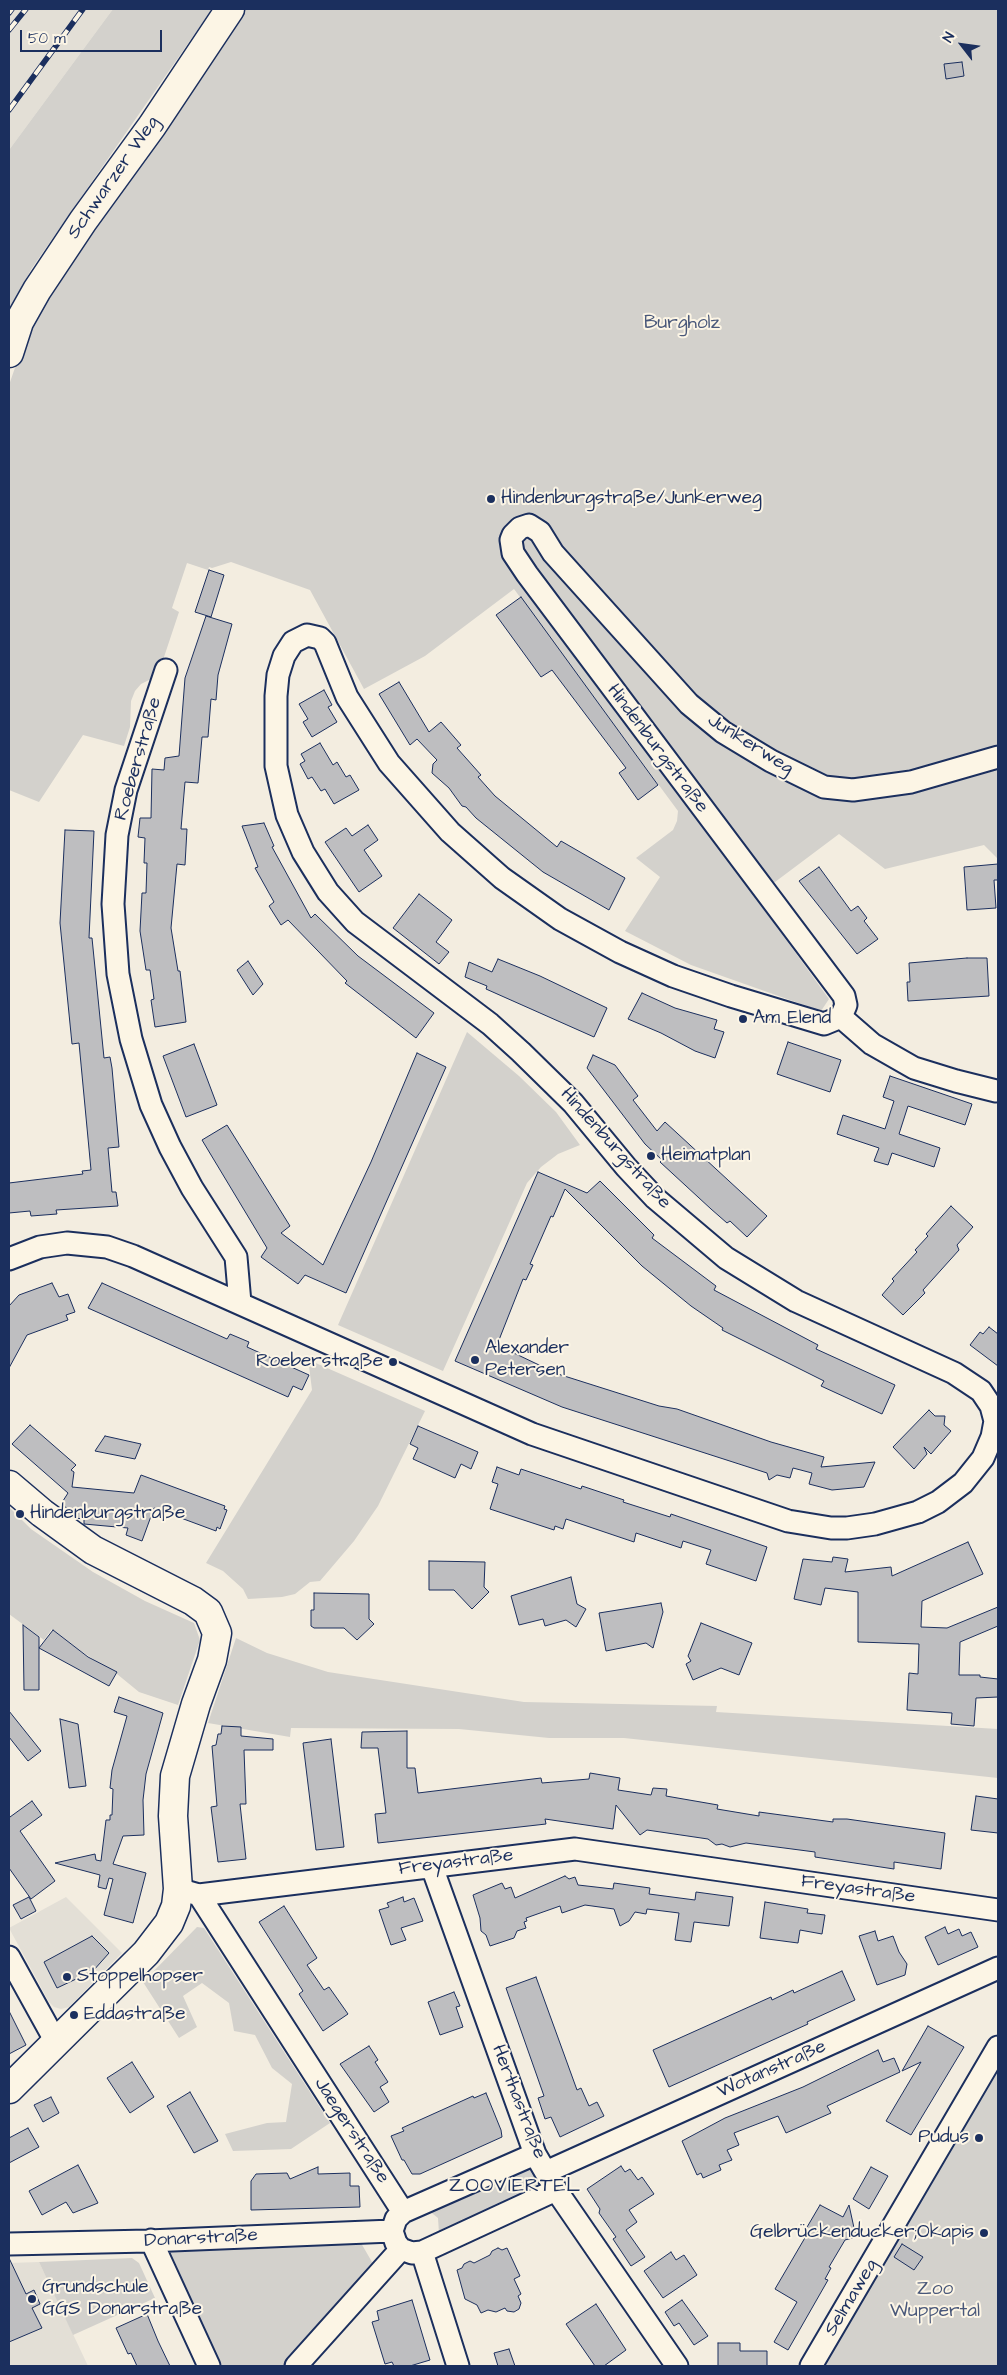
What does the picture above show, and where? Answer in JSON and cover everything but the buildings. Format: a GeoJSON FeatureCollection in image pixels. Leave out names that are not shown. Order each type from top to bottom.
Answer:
{"type":"FeatureCollection","features":[{"type":"Feature","properties":{"kind":"street","name":"Schwarzer Weg"},"geometry":{"type":"LineString","coordinates":[[9,353],[19,322],[37,290],[230,9]]}},
{"type":"Feature","properties":{"kind":"street","name":"Junkerweg"},"geometry":{"type":"LineString","coordinates":[[520,528],[529,525],[540,532],[553,553],[689,704],[723,732],[780,766],[824,786],[853,790],[912,782],[998,757]]}},
{"type":"Feature","properties":{"kind":"street","name":"Hindenburgstraße"},"geometry":{"type":"LineString","coordinates":[[9,1259],[40,1248],[66,1243],[107,1247],[133,1256],[240,1303],[532,1434],[733,1504],[804,1524],[831,1528],[860,1526],[918,1512],[950,1493],[976,1470],[989,1446],[994,1428],[994,1414],[989,1401],[981,1391],[967,1381],[921,1358],[796,1301],[726,1258],[701,1238],[655,1198],[546,1074],[490,1024],[355,922],[340,906],[314,870],[294,834],[287,815],[276,766],[274,717],[278,675],[288,650],[300,637],[313,635],[325,643],[337,676],[358,717],[389,763],[418,798],[462,844],[528,897],[560,919],[620,952],[673,976],[809,1021],[829,1024],[840,1017],[846,1005],[844,996],[518,562],[513,553],[511,540],[520,528]]}},
{"type":"Feature","properties":{"kind":"street","name":"Roeberstraße"},"geometry":{"type":"LineString","coordinates":[[166,670],[126,790],[118,835],[113,904],[118,974],[131,1039],[151,1105],[170,1147],[192,1188],[236,1257],[240,1303]]}},
{"type":"Feature","properties":{"kind":"street"},"geometry":{"type":"LineString","coordinates":[[840,1017],[872,1044],[914,1068],[996,1091]]}},
{"type":"Feature","properties":{"kind":"street"},"geometry":{"type":"LineString","coordinates":[[9,1485],[56,1524],[93,1550],[193,1601],[208,1612],[217,1633],[212,1660],[196,1704],[175,1776],[174,1816],[189,1892],[176,1906],[169,1923],[160,1937],[9,2089]]}},
{"type":"Feature","properties":{"kind":"street","name":"Freyastraße"},"geometry":{"type":"LineString","coordinates":[[189,1892],[432,1867],[575,1849],[998,1910]]}},
{"type":"Feature","properties":{"kind":"street","name":"Herthastraße"},"geometry":{"type":"LineString","coordinates":[[432,1867],[546,2172],[677,2366]]}},
{"type":"Feature","properties":{"kind":"street","name":"Jaegerstraße"},"geometry":{"type":"LineString","coordinates":[[189,1892],[403,2212]]}},
{"type":"Feature","properties":{"kind":"street"},"geometry":{"type":"LineString","coordinates":[[9,1957],[56,2042]]}},
{"type":"Feature","properties":{"kind":"street","name":"Wotanstraße"},"geometry":{"type":"LineString","coordinates":[[405,2244],[546,2172],[998,1968]]}},
{"type":"Feature","properties":{"kind":"street","name":"Selmaweg"},"geometry":{"type":"LineString","coordinates":[[811,2366],[998,2047]]}},
{"type":"Feature","properties":{"kind":"street","name":"Wotanstraße"},"geometry":{"type":"LineString","coordinates":[[403,2212],[546,2172]]}},
{"type":"Feature","properties":{"kind":"street"},"geometry":{"type":"LineString","coordinates":[[403,2212],[396,2219],[458,2366]]}},
{"type":"Feature","properties":{"kind":"street"},"geometry":{"type":"LineString","coordinates":[[151,2240],[209,2366]]}},
{"type":"Feature","properties":{"kind":"street","name":"Donarstraße"},"geometry":{"type":"LineString","coordinates":[[9,2244],[151,2240],[405,2244]]}},
{"type":"Feature","properties":{"kind":"street"},"geometry":{"type":"LineString","coordinates":[[296,2366],[405,2244]]}},
{"type":"Feature","properties":{"kind":"shaded area"},"geometry":{"type":"Polygon","coordinates":[[[9,9],[113,9],[9,150],[9,9]]]}},
{"type":"Feature","properties":{"kind":"shaded area","name":"Stoppelhopser"},"geometry":{"type":"Polygon","coordinates":[[[66,1897],[122,1953],[69,2007],[61,2009],[54,2007],[49,2002],[9,1928],[66,1897]]]}},
{"type":"Feature","properties":{"kind":"shaded area","name":"Grundschule GGS Donarstraße"},"geometry":{"type":"Polygon","coordinates":[[[39,2262],[88,2366],[9,2366],[9,2263],[39,2262]]]}},
{"type":"Feature","properties":{"kind":"green space"},"geometry":{"type":"Polygon","coordinates":[[[113,9],[212,9],[32,268],[9,310],[9,150],[113,9]]]}},
{"type":"Feature","properties":{"kind":"green space","name":"Burgholz"},"geometry":{"type":"Polygon","coordinates":[[[242,9],[998,9],[998,859],[984,845],[885,869],[839,834],[755,897],[829,999],[821,1011],[691,965],[625,931],[660,877],[636,858],[673,830],[677,821],[678,811],[514,589],[425,656],[364,689],[310,590],[231,562],[212,568],[209,567],[208,570],[187,563],[172,608],[179,612],[161,666],[153,678],[141,684],[135,691],[131,701],[130,727],[124,746],[83,735],[39,802],[9,790],[9,385],[26,336],[44,298],[242,9]]]}},
{"type":"Feature","properties":{"kind":"green space"},"geometry":{"type":"Polygon","coordinates":[[[467,1032],[519,1076],[556,1112],[580,1145],[558,1154],[541,1167],[527,1183],[443,1371],[338,1325],[467,1032]]]}},
{"type":"Feature","properties":{"kind":"green space"},"geometry":{"type":"Polygon","coordinates":[[[302,1357],[425,1411],[378,1506],[354,1541],[320,1581],[310,1582],[295,1594],[282,1597],[248,1599],[243,1589],[223,1571],[206,1563],[312,1390],[309,1366],[302,1357]]]}},
{"type":"Feature","properties":{"kind":"green space"},"geometry":{"type":"Polygon","coordinates":[[[9,1507],[31,1529],[93,1572],[145,1601],[194,1623],[200,1640],[178,1705],[139,1692],[117,1674],[79,1650],[52,1629],[44,1640],[9,1614],[9,1507]]]}},
{"type":"Feature","properties":{"kind":"green space"},"geometry":{"type":"Polygon","coordinates":[[[236,1638],[267,1653],[328,1672],[524,1702],[717,1706],[716,1712],[998,1729],[998,1778],[624,1738],[549,1738],[459,1729],[291,1728],[290,1737],[208,1723],[236,1638]]]}},
{"type":"Feature","properties":{"kind":"green space"},"geometry":{"type":"Polygon","coordinates":[[[197,1927],[204,1928],[330,2123],[291,2149],[233,2151],[225,2134],[267,2123],[286,2122],[292,2084],[272,2068],[255,2035],[234,2031],[229,2003],[202,1983],[183,1996],[197,2027],[179,2038],[143,1982],[197,1927]]]}},
{"type":"Feature","properties":{"kind":"green space","name":"Zoo Wuppertal"},"geometry":{"type":"Polygon","coordinates":[[[998,2067],[998,2366],[824,2366],[998,2067]]]}},
{"type":"Feature","properties":{"kind":"green space"},"geometry":{"type":"Polygon","coordinates":[[[528,2168],[537,2175],[537,2183],[532,2193],[439,2233],[438,2218],[428,2210],[528,2168]]]}},
{"type":"Feature","properties":{"kind":"green space"},"geometry":{"type":"Polygon","coordinates":[[[361,2243],[372,2262],[371,2271],[285,2366],[220,2366],[169,2249],[361,2243]]]}},
{"type":"Feature","properties":{"kind":"green space"},"geometry":{"type":"Polygon","coordinates":[[[132,2258],[139,2263],[155,2298],[73,2335],[39,2262],[132,2258]]]}},
{"type":"Feature","properties":{"kind":"railway"},"geometry":{"type":"LineString","coordinates":[[9,13],[12,9]]}},
{"type":"Feature","properties":{"kind":"railway"},"geometry":{"type":"LineString","coordinates":[[9,30],[26,9]]}},
{"type":"Feature","properties":{"kind":"railway"},"geometry":{"type":"LineString","coordinates":[[9,110],[83,9]]}},
{"type":"Feature","properties":{"kind":"place","name":"Hindenburgstraße/Junkerweg"},"geometry":{"type":"Point","coordinates":[491,499]}},
{"type":"Feature","properties":{"kind":"place","name":"Am Elend"},"geometry":{"type":"Point","coordinates":[743,1019]}},
{"type":"Feature","properties":{"kind":"place","name":"Heimatplan"},"geometry":{"type":"Point","coordinates":[651,1156]}},
{"type":"Feature","properties":{"kind":"place","name":"Alexander Petersen"},"geometry":{"type":"Point","coordinates":[475,1360]}},
{"type":"Feature","properties":{"kind":"place","name":"Roeberstraße"},"geometry":{"type":"Point","coordinates":[393,1362]}},
{"type":"Feature","properties":{"kind":"place","name":"Hindenburgstraße"},"geometry":{"type":"Point","coordinates":[20,1514]}},
{"type":"Feature","properties":{"kind":"place","name":"Stoppelhopser"},"geometry":{"type":"Point","coordinates":[67,1977]}},
{"type":"Feature","properties":{"kind":"place","name":"Eddastraße"},"geometry":{"type":"Point","coordinates":[74,2015]}},
{"type":"Feature","properties":{"kind":"place","name":"Pudus"},"geometry":{"type":"Point","coordinates":[979,2138]}},
{"type":"Feature","properties":{"kind":"place","name":"Gelbrückenducker;Okapis"},"geometry":{"type":"Point","coordinates":[984,2233]}},
{"type":"Feature","properties":{"kind":"place","name":"Grundschule GGS Donarstraße"},"geometry":{"type":"Point","coordinates":[32,2299]}},
{"type":"Feature","properties":{"kind":"district","name":"ZOOVIERTEL"},"geometry":{"type":"Point","coordinates":[515,2187]}}]}
